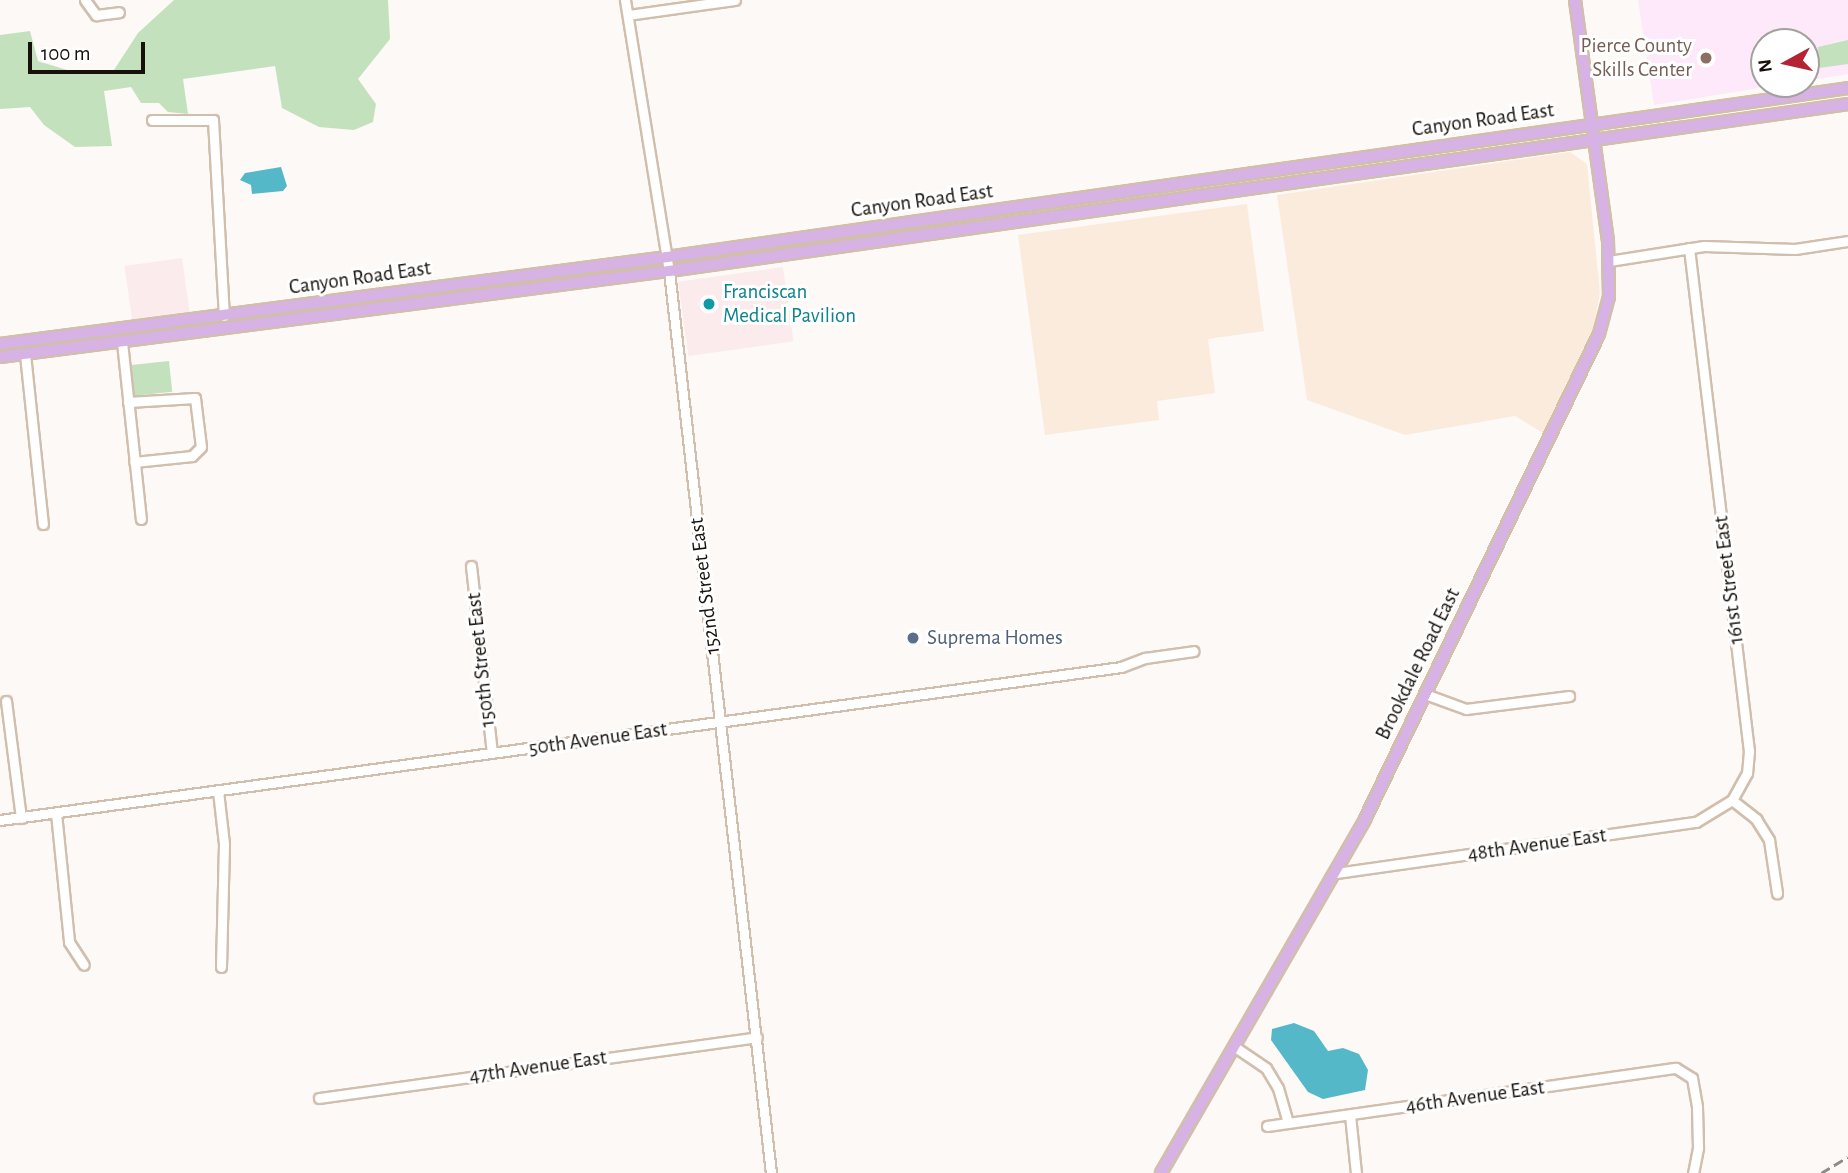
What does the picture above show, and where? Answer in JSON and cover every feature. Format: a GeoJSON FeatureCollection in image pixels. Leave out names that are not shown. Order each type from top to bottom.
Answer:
{"type":"FeatureCollection","features":[{"type":"Feature","properties":{"kind":"main road","name":"Brookdale Road East"},"geometry":{"type":"LineString","coordinates":[[1161,1173],[1336,873],[1599,334],[1609,297],[1609,261],[1594,124],[1575,0]]}},
{"type":"Feature","properties":{"kind":"main road","name":"Canyon Road East"},"geometry":{"type":"LineString","coordinates":[[0,344],[667,257],[1848,88]]}},
{"type":"Feature","properties":{"kind":"main road","name":"Canyon Road East"},"geometry":{"type":"LineString","coordinates":[[0,357],[244,328],[669,271],[1848,104]]}},
{"type":"Feature","properties":{"kind":"main road"},"geometry":{"type":"LineString","coordinates":[[244,328],[296,312],[297,306]]}},
{"type":"Feature","properties":{"kind":"street"},"geometry":{"type":"LineString","coordinates":[[85,0],[96,16],[119,12]]}},
{"type":"Feature","properties":{"kind":"street","name":"152nd Street East"},"geometry":{"type":"LineString","coordinates":[[625,0],[669,271],[771,1173]]}},
{"type":"Feature","properties":{"kind":"street"},"geometry":{"type":"LineString","coordinates":[[628,15],[735,0]]}},
{"type":"Feature","properties":{"kind":"street"},"geometry":{"type":"LineString","coordinates":[[152,120],[214,120],[224,316]]}},
{"type":"Feature","properties":{"kind":"street"},"geometry":{"type":"LineString","coordinates":[[1609,261],[1689,248],[1737,245],[1796,249],[1848,241]]}},
{"type":"Feature","properties":{"kind":"street","name":"161st Street East"},"geometry":{"type":"LineString","coordinates":[[1689,248],[1749,751],[1747,773],[1732,800]]}},
{"type":"Feature","properties":{"kind":"street"},"geometry":{"type":"LineString","coordinates":[[122,342],[141,519]]}},
{"type":"Feature","properties":{"kind":"street"},"geometry":{"type":"LineString","coordinates":[[25,354],[43,524]]}},
{"type":"Feature","properties":{"kind":"street"},"geometry":{"type":"LineString","coordinates":[[128,402],[195,398],[201,447],[192,456],[134,462]]}},
{"type":"Feature","properties":{"kind":"street","name":"150th Street East"},"geometry":{"type":"LineString","coordinates":[[471,566],[492,753]]}},
{"type":"Feature","properties":{"kind":"street","name":"50th Avenue East"},"geometry":{"type":"LineString","coordinates":[[0,821],[1121,667],[1145,658],[1194,651]]}},
{"type":"Feature","properties":{"kind":"street"},"geometry":{"type":"LineString","coordinates":[[1425,694],[1466,709],[1569,696]]}},
{"type":"Feature","properties":{"kind":"street"},"geometry":{"type":"LineString","coordinates":[[6,701],[21,818]]}},
{"type":"Feature","properties":{"kind":"street"},"geometry":{"type":"LineString","coordinates":[[218,791],[224,844],[221,967]]}},
{"type":"Feature","properties":{"kind":"street"},"geometry":{"type":"LineString","coordinates":[[1732,800],[1756,819],[1769,840],[1777,893]]}},
{"type":"Feature","properties":{"kind":"street","name":"48th Avenue East"},"geometry":{"type":"LineString","coordinates":[[1336,873],[1696,822],[1732,800]]}},
{"type":"Feature","properties":{"kind":"street"},"geometry":{"type":"LineString","coordinates":[[56,813],[69,942],[83,965]]}},
{"type":"Feature","properties":{"kind":"street","name":"47th Avenue East"},"geometry":{"type":"LineString","coordinates":[[318,1098],[757,1037]]}},
{"type":"Feature","properties":{"kind":"street"},"geometry":{"type":"LineString","coordinates":[[1235,1047],[1266,1068],[1278,1088],[1288,1123]]}},
{"type":"Feature","properties":{"kind":"street","name":"46th Avenue East"},"geometry":{"type":"LineString","coordinates":[[1267,1126],[1683,1070],[1692,1078],[1697,1107],[1693,1173]]}},
{"type":"Feature","properties":{"kind":"street"},"geometry":{"type":"LineString","coordinates":[[1350,1115],[1356,1173]]}},
{"type":"Feature","properties":{"kind":"shaded area","name":"Pierce County Skills Center"},"geometry":{"type":"Polygon","coordinates":[[[1638,0],[1848,0],[1848,74],[1820,79],[1820,28],[1750,28],[1750,90],[1654,105],[1638,0]]]}},
{"type":"Feature","properties":{"kind":"shaded area"},"geometry":{"type":"Polygon","coordinates":[[[1570,152],[1587,164],[1600,293],[1593,329],[1543,433],[1515,416],[1405,435],[1307,400],[1277,195],[1570,152]]]}},
{"type":"Feature","properties":{"kind":"shaded area"},"geometry":{"type":"Polygon","coordinates":[[[1247,204],[1264,331],[1208,339],[1215,393],[1157,401],[1159,420],[1045,435],[1018,235],[1247,204]]]}},
{"type":"Feature","properties":{"kind":"shaded area"},"geometry":{"type":"Polygon","coordinates":[[[182,258],[190,312],[132,321],[125,266],[182,258]]]}},
{"type":"Feature","properties":{"kind":"shaded area"},"geometry":{"type":"Polygon","coordinates":[[[783,267],[793,341],[688,356],[678,282],[783,267]]]}},
{"type":"Feature","properties":{"kind":"green space"},"geometry":{"type":"Polygon","coordinates":[[[174,0],[388,0],[390,39],[358,79],[376,104],[373,122],[354,130],[319,127],[282,108],[275,66],[183,79],[188,114],[168,112],[159,103],[141,103],[131,87],[104,91],[112,146],[75,147],[44,125],[30,107],[0,109],[0,35],[30,31],[38,61],[80,74],[112,73],[138,33],[174,0]]]}},
{"type":"Feature","properties":{"kind":"green space"},"geometry":{"type":"Polygon","coordinates":[[[1848,40],[1848,64],[1820,68],[1820,47],[1848,40]]]}},
{"type":"Feature","properties":{"kind":"green space"},"geometry":{"type":"Polygon","coordinates":[[[169,361],[172,392],[132,396],[129,365],[169,361]]]}},
{"type":"Feature","properties":{"kind":"water"},"geometry":{"type":"Polygon","coordinates":[[[281,167],[287,186],[283,191],[252,194],[251,185],[240,180],[245,173],[281,167]]]}},
{"type":"Feature","properties":{"kind":"water"},"geometry":{"type":"Polygon","coordinates":[[[1294,1023],[1314,1031],[1328,1051],[1343,1048],[1359,1054],[1368,1070],[1365,1090],[1323,1099],[1308,1092],[1271,1040],[1272,1029],[1294,1023]]]}},
{"type":"Feature","properties":{"kind":"railway"},"geometry":{"type":"LineString","coordinates":[[1821,1173],[1848,1157]]}},
{"type":"Feature","properties":{"kind":"place","name":"Pierce County Skills Center"},"geometry":{"type":"Point","coordinates":[1706,58]}},
{"type":"Feature","properties":{"kind":"place","name":"Franciscan Medical Pavilion"},"geometry":{"type":"Point","coordinates":[709,304]}},
{"type":"Feature","properties":{"kind":"place","name":"Suprema Homes"},"geometry":{"type":"Point","coordinates":[913,638]}}]}
